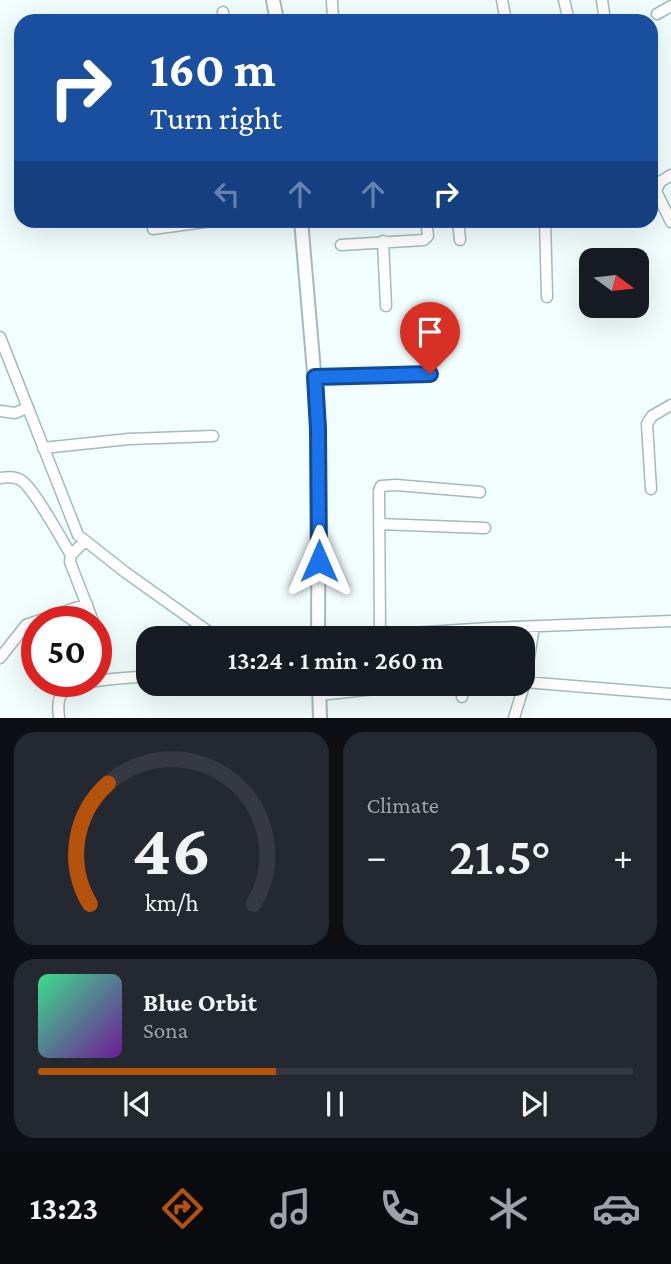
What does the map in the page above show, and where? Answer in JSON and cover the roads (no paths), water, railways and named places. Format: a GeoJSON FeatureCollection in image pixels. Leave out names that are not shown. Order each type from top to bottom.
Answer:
{"type":"FeatureCollection","features":[{"type":"Feature","properties":{"kind":"main road"},"geometry":{"type":"LineString","coordinates":[[302,228],[315,377],[319,469],[320,626]]}},
{"type":"Feature","properties":{"kind":"main road"},"geometry":{"type":"LineString","coordinates":[[319,696],[320,718]]}},
{"type":"Feature","properties":{"kind":"street"},"geometry":{"type":"LineString","coordinates":[[657,14],[671,6]]}},
{"type":"Feature","properties":{"kind":"street"},"geometry":{"type":"LineString","coordinates":[[658,186],[671,175]]}},
{"type":"Feature","properties":{"kind":"street"},"geometry":{"type":"LineString","coordinates":[[658,195],[671,222]]}},
{"type":"Feature","properties":{"kind":"street"},"geometry":{"type":"LineString","coordinates":[[153,229],[160,228]]}},
{"type":"Feature","properties":{"kind":"street"},"geometry":{"type":"LineString","coordinates":[[341,245],[424,240],[427,228]]}},
{"type":"Feature","properties":{"kind":"street"},"geometry":{"type":"LineString","coordinates":[[459,228],[460,240]]}},
{"type":"Feature","properties":{"kind":"street"},"geometry":{"type":"LineString","coordinates":[[545,228],[547,297]]}},
{"type":"Feature","properties":{"kind":"street"},"geometry":{"type":"LineString","coordinates":[[383,242],[386,306]]}},
{"type":"Feature","properties":{"kind":"street"},"geometry":{"type":"LineString","coordinates":[[0,337],[23,410],[43,448],[69,516],[84,542],[201,626]]}},
{"type":"Feature","properties":{"kind":"street"},"geometry":{"type":"LineString","coordinates":[[315,377],[430,374]]}},
{"type":"Feature","properties":{"kind":"street"},"geometry":{"type":"LineString","coordinates":[[651,489],[647,424],[652,415],[671,405]]}},
{"type":"Feature","properties":{"kind":"street"},"geometry":{"type":"LineString","coordinates":[[0,411],[23,410]]}},
{"type":"Feature","properties":{"kind":"street"},"geometry":{"type":"LineString","coordinates":[[43,448],[129,439],[213,436]]}},
{"type":"Feature","properties":{"kind":"street"},"geometry":{"type":"LineString","coordinates":[[0,478],[13,477],[23,482],[71,555]]}},
{"type":"Feature","properties":{"kind":"street"},"geometry":{"type":"LineString","coordinates":[[380,626],[379,491],[384,485],[480,492]]}},
{"type":"Feature","properties":{"kind":"street"},"geometry":{"type":"LineString","coordinates":[[379,524],[485,528]]}},
{"type":"Feature","properties":{"kind":"street"},"geometry":{"type":"LineString","coordinates":[[0,658],[26,625],[87,604],[70,562],[71,555],[84,542]]}},
{"type":"Feature","properties":{"kind":"street"},"geometry":{"type":"LineString","coordinates":[[534,626],[671,621]]}},
{"type":"Feature","properties":{"kind":"street"},"geometry":{"type":"LineString","coordinates":[[59,718],[59,700],[68,688],[136,678]]}},
{"type":"Feature","properties":{"kind":"street"},"geometry":{"type":"LineString","coordinates":[[535,683],[671,694]]}},
{"type":"Feature","properties":{"kind":"street"},"geometry":{"type":"LineString","coordinates":[[514,718],[520,696]]}}]}
